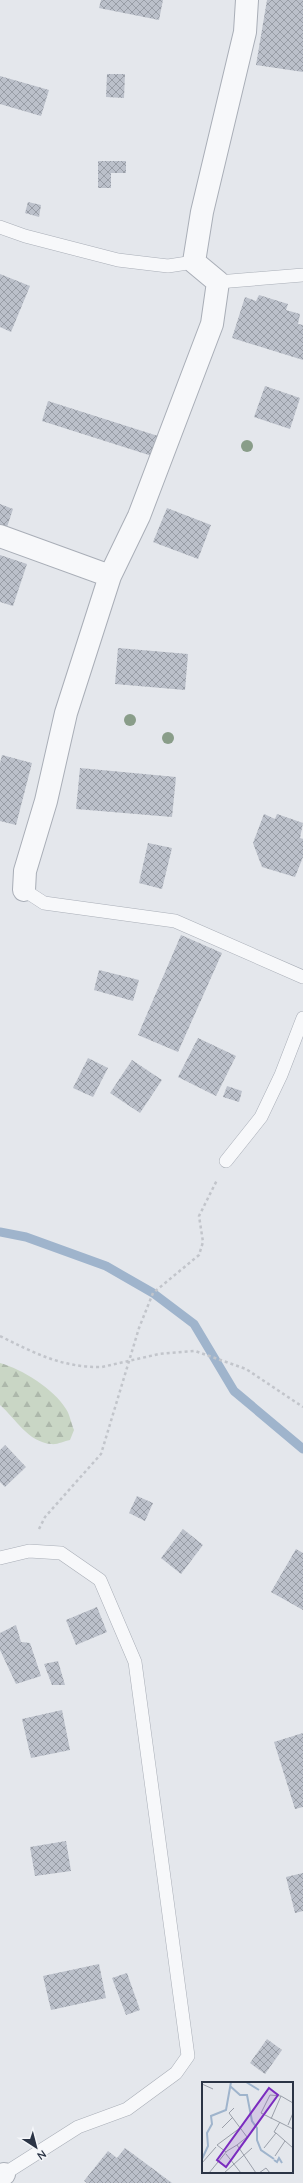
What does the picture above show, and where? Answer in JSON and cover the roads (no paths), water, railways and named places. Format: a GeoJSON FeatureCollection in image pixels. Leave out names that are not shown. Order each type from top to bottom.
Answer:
{"type":"FeatureCollection","features":[{"type":"Feature","properties":{"kind":"street"},"geometry":{"type":"LineString","coordinates":[[24,890],[24,871],[46,801],[66,713],[110,576],[139,516],[212,324],[218,282],[194,262],[202,212],[245,32],[247,0]]}},
{"type":"Feature","properties":{"kind":"street"},"geometry":{"type":"LineString","coordinates":[[0,536],[110,576]]}},
{"type":"Feature","properties":{"kind":"lane"},"geometry":{"type":"LineString","coordinates":[[0,226],[25,236],[118,260],[168,266],[194,262]]}},
{"type":"Feature","properties":{"kind":"lane"},"geometry":{"type":"LineString","coordinates":[[218,282],[303,275]]}},
{"type":"Feature","properties":{"kind":"lane"},"geometry":{"type":"LineString","coordinates":[[24,890],[44,904],[175,921],[303,977]]}},
{"type":"Feature","properties":{"kind":"lane"},"geometry":{"type":"LineString","coordinates":[[226,1161],[261,1117],[281,1075],[303,1018]]}},
{"type":"Feature","properties":{"kind":"lane"},"geometry":{"type":"LineString","coordinates":[[0,1558],[29,1551],[61,1553],[100,1580],[135,1662],[188,2056],[176,2073],[127,2109],[78,2127],[2,2175]]}},
{"type":"Feature","properties":{"kind":"waterway"},"geometry":{"type":"LineString","coordinates":[[0,1232],[26,1237],[106,1266],[153,1293],[194,1324],[234,1391],[303,1449]]}}]}
